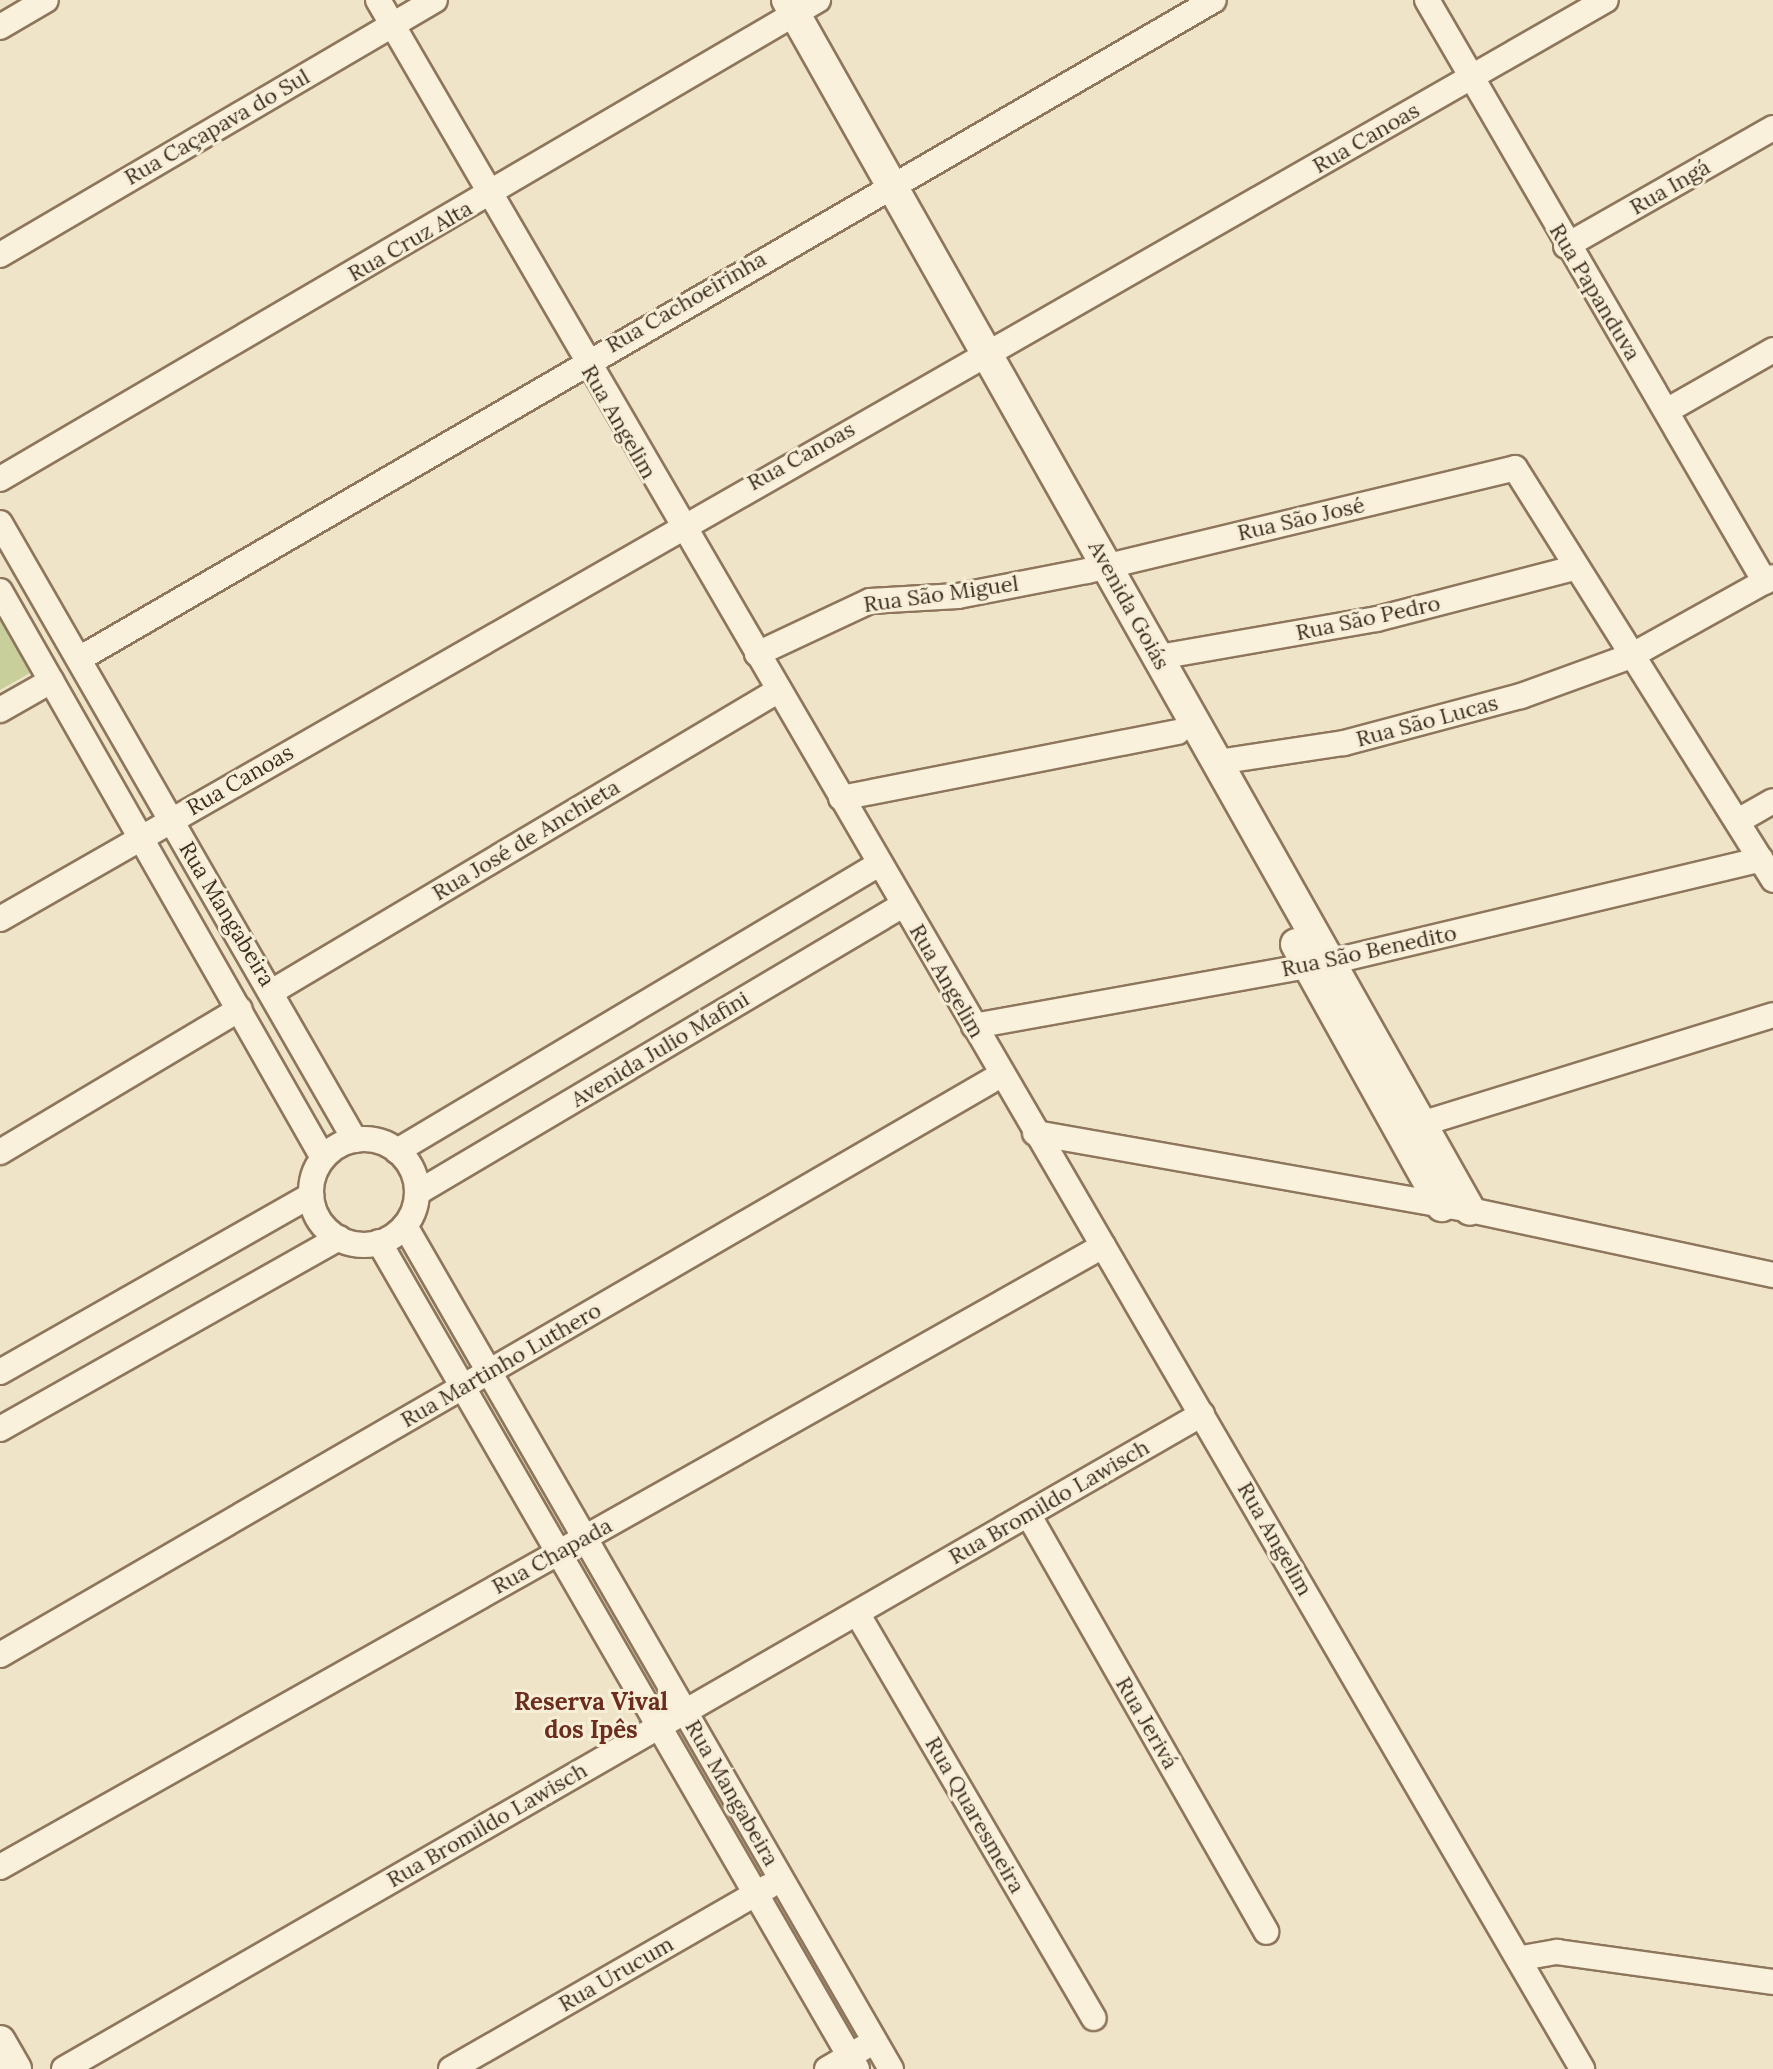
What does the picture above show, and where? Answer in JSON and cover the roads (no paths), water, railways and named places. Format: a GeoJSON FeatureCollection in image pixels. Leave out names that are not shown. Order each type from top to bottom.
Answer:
{"type":"FeatureCollection","features":[{"type":"Feature","properties":{"kind":"street"},"geometry":{"type":"LineString","coordinates":[[0,27],[46,0]]}},
{"type":"Feature","properties":{"kind":"street","name":"Rua Angelim"},"geometry":{"type":"LineString","coordinates":[[378,0],[487,196],[1522,1958],[1582,2069]]}},
{"type":"Feature","properties":{"kind":"street","name":"Rua Caçapava do Sul"},"geometry":{"type":"LineString","coordinates":[[0,255],[435,0]]}},
{"type":"Feature","properties":{"kind":"street","name":"Rua Cachoeirinha"},"geometry":{"type":"LineString","coordinates":[[79,659],[583,360],[1214,0]]}},
{"type":"Feature","properties":{"kind":"street","name":"Rua Papanduva"},"geometry":{"type":"LineString","coordinates":[[1427,0],[1566,246],[1769,580]]}},
{"type":"Feature","properties":{"kind":"street","name":"Rua Canoas"},"geometry":{"type":"LineString","coordinates":[[0,919],[679,524],[1606,0]]}},
{"type":"Feature","properties":{"kind":"street","name":"Avenida Goiás"},"geometry":{"type":"LineString","coordinates":[[789,7],[885,189],[1097,567],[1178,732],[1319,964],[1456,1208]]}},
{"type":"Feature","properties":{"kind":"street","name":"Rua Cruz Alta"},"geometry":{"type":"LineString","coordinates":[[0,479],[487,196],[789,7]]}},
{"type":"Feature","properties":{"kind":"street","name":"Rua Ingá"},"geometry":{"type":"LineString","coordinates":[[1566,246],[1773,128]]}},
{"type":"Feature","properties":{"kind":"street"},"geometry":{"type":"LineString","coordinates":[[1668,410],[1773,350]]}},
{"type":"Feature","properties":{"kind":"street","name":"Rua São José"},"geometry":{"type":"LineString","coordinates":[[1097,567],[1515,468],[1574,568]]}},
{"type":"Feature","properties":{"kind":"street","name":"Rua Mangabeira"},"geometry":{"type":"LineString","coordinates":[[0,523],[273,991],[355,1140]]}},
{"type":"Feature","properties":{"kind":"street","name":"Avenida Goiás"},"geometry":{"type":"LineString","coordinates":[[1097,567],[1159,657],[1218,762],[1319,964]]}},
{"type":"Feature","properties":{"kind":"street","name":"Rua São Miguel"},"geometry":{"type":"LineString","coordinates":[[757,654],[870,601],[958,596],[1097,567]]}},
{"type":"Feature","properties":{"kind":"street"},"geometry":{"type":"LineString","coordinates":[[1574,568],[1767,869]]}},
{"type":"Feature","properties":{"kind":"street","name":"Rua São Pedro"},"geometry":{"type":"LineString","coordinates":[[1159,657],[1377,619],[1574,568]]}},
{"type":"Feature","properties":{"kind":"street","name":"Rua São Lucas"},"geometry":{"type":"LineString","coordinates":[[1218,762],[1344,743],[1521,696],[1631,656],[1769,580]]}},
{"type":"Feature","properties":{"kind":"street","name":"Rua Mangabeira"},"geometry":{"type":"LineString","coordinates":[[0,591],[322,1156]]}},
{"type":"Feature","properties":{"kind":"street"},"geometry":{"type":"LineString","coordinates":[[0,710],[51,681]]}},
{"type":"Feature","properties":{"kind":"street","name":"Rua José de Anchieta"},"geometry":{"type":"LineString","coordinates":[[273,991],[779,690]]}},
{"type":"Feature","properties":{"kind":"street"},"geometry":{"type":"LineString","coordinates":[[841,798],[1178,732]]}},
{"type":"Feature","properties":{"kind":"street"},"geometry":{"type":"LineString","coordinates":[[1738,821],[1773,801]]}},
{"type":"Feature","properties":{"kind":"street"},"geometry":{"type":"LineString","coordinates":[[339,1238],[316,1212],[311,1195],[322,1156],[355,1140],[397,1151],[879,864]]}},
{"type":"Feature","properties":{"kind":"street","name":"Rua São Benedito"},"geometry":{"type":"LineString","coordinates":[[974,1026],[1319,964],[1767,869]]}},
{"type":"Feature","properties":{"kind":"street","name":"Avenida Julio Mafini"},"geometry":{"type":"LineString","coordinates":[[417,1193],[903,905]]}},
{"type":"Feature","properties":{"kind":"street"},"geometry":{"type":"LineString","coordinates":[[0,1152],[240,1009]]}},
{"type":"Feature","properties":{"kind":"street"},"geometry":{"type":"LineString","coordinates":[[1411,1127],[1773,1015]]}},
{"type":"Feature","properties":{"kind":"street","name":"Rua Martinho Luthero"},"geometry":{"type":"LineString","coordinates":[[0,1655],[1001,1075]]}},
{"type":"Feature","properties":{"kind":"street"},"geometry":{"type":"LineString","coordinates":[[1035,1133],[1456,1208],[1773,1275]]}},
{"type":"Feature","properties":{"kind":"street"},"geometry":{"type":"LineString","coordinates":[[0,1429],[339,1238],[379,1242],[405,1226],[417,1193],[397,1151]]}},
{"type":"Feature","properties":{"kind":"street"},"geometry":{"type":"LineString","coordinates":[[0,1372],[311,1195]]}},
{"type":"Feature","properties":{"kind":"street","name":"Rua Mangabeira"},"geometry":{"type":"LineString","coordinates":[[405,1226],[891,2069]]}},
{"type":"Feature","properties":{"kind":"street","name":"Rua Mangabeira"},"geometry":{"type":"LineString","coordinates":[[379,1242],[853,2063]]}},
{"type":"Feature","properties":{"kind":"street","name":"Rua Chapada"},"geometry":{"type":"LineString","coordinates":[[0,1867],[1103,1246]]}},
{"type":"Feature","properties":{"kind":"street","name":"Rua Bromildo Lawisch"},"geometry":{"type":"LineString","coordinates":[[64,2069],[1202,1414]]}},
{"type":"Feature","properties":{"kind":"street","name":"Rua Jerivá"},"geometry":{"type":"LineString","coordinates":[[1028,1514],[1266,1932]]}},
{"type":"Feature","properties":{"kind":"street","name":"Rua Quaresmeira"},"geometry":{"type":"LineString","coordinates":[[857,1613],[1094,2018]]}},
{"type":"Feature","properties":{"kind":"street","name":"Rua Urucum"},"geometry":{"type":"LineString","coordinates":[[451,2069],[782,1879]]}},
{"type":"Feature","properties":{"kind":"street"},"geometry":{"type":"LineString","coordinates":[[1522,1958],[1557,1952],[1773,1982]]}},
{"type":"Feature","properties":{"kind":"street"},"geometry":{"type":"LineString","coordinates":[[0,2041],[16,2069]]}},
{"type":"Feature","properties":{"kind":"street"},"geometry":{"type":"LineString","coordinates":[[827,2069],[853,2063],[875,2041]]}},
{"type":"Feature","properties":{"kind":"district","name":"Reserva Vival dos Ipês"},"geometry":{"type":"Point","coordinates":[591,1716]}}]}
